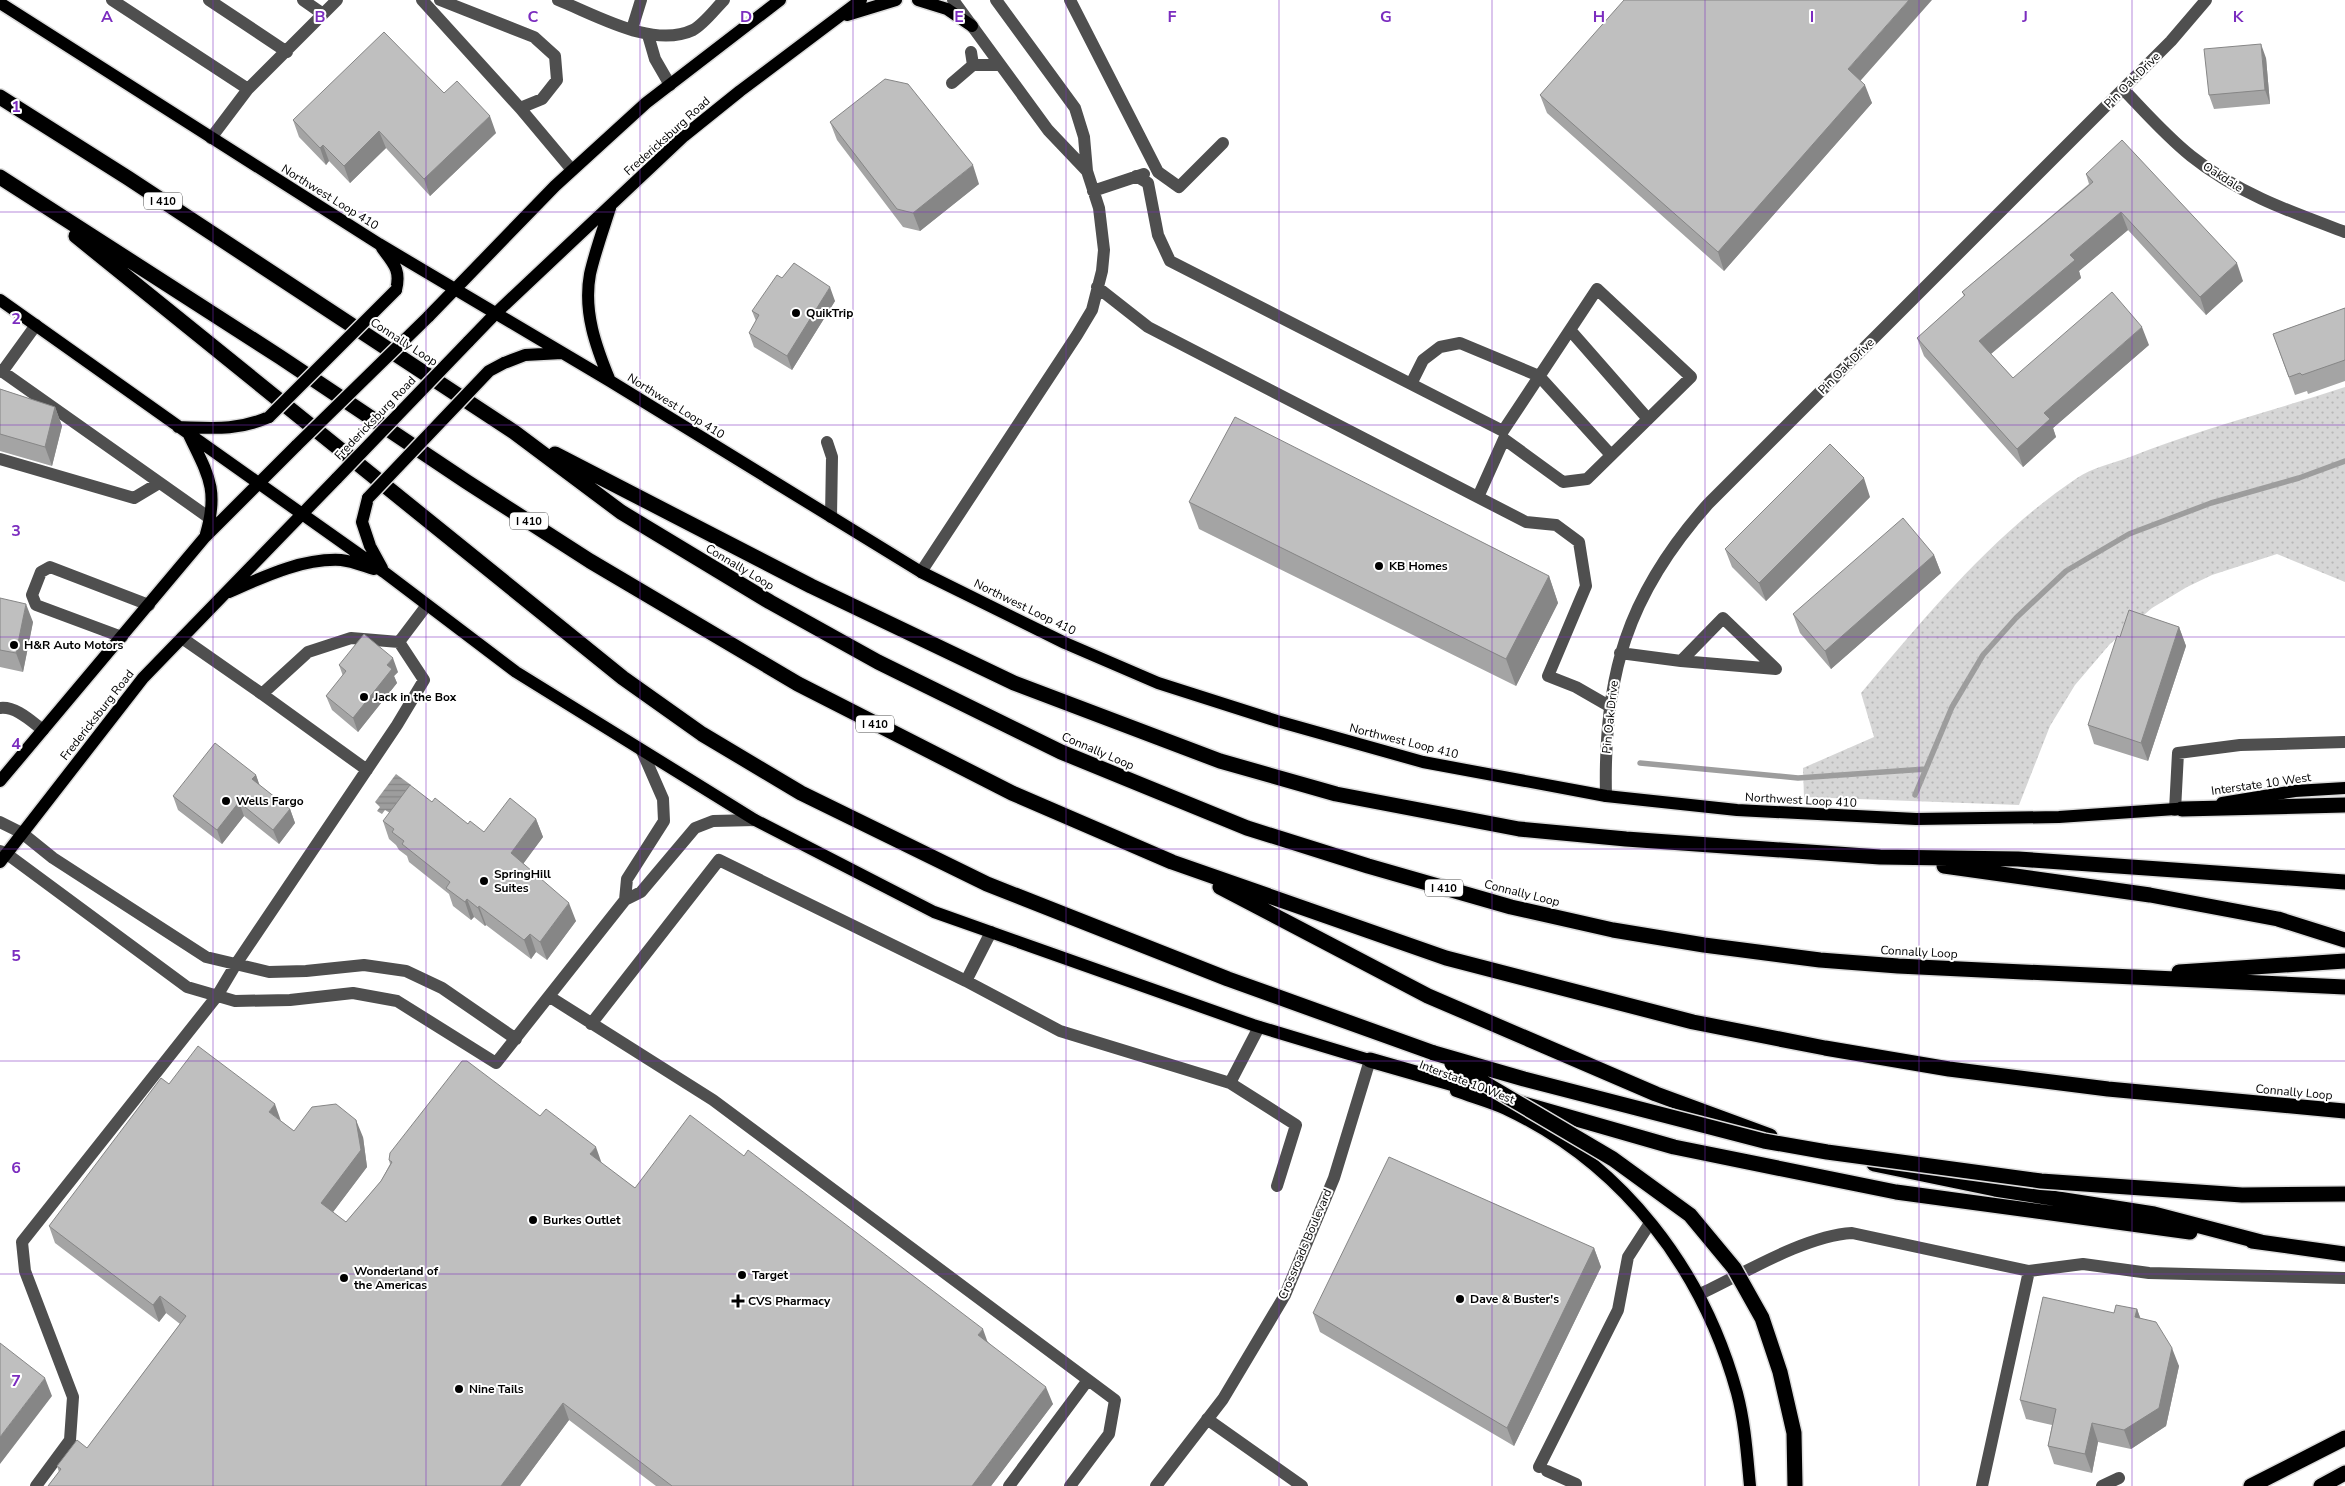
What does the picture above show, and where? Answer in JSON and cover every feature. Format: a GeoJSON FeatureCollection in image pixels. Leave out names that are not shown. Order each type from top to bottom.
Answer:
{"type":"FeatureCollection","features":[{"type":"Feature","properties":{"kind":"highway","name":"Connally Loop"},"geometry":{"type":"LineString","coordinates":[[0,97],[128,178],[514,432],[621,512],[770,602],[878,662],[1088,764],[1247,828],[1368,866],[1502,904],[1613,930],[1704,945],[1820,960],[1898,966],[2345,987]]}},
{"type":"Feature","properties":{"kind":"highway","name":"Connally Loop"},"geometry":{"type":"LineString","coordinates":[[0,177],[272,351],[467,482],[590,561],[798,684],[1012,793],[1172,862],[1446,958],[1693,1022],[1825,1048],[1949,1068],[2108,1089],[2345,1111]]}},
{"type":"Feature","properties":{"kind":"highway"},"geometry":{"type":"LineString","coordinates":[[14,186],[623,678],[702,734],[801,792],[987,884],[1228,979],[1434,1053],[1524,1079],[1764,1141],[1827,1152],[2042,1181],[2242,1195],[2345,1194]]}},
{"type":"Feature","properties":{"kind":"highway"},"geometry":{"type":"LineString","coordinates":[[514,432],[811,586],[1014,683],[1211,757],[1336,794],[1519,829],[1591,836],[1880,857],[2018,858],[2345,882]]}},
{"type":"Feature","properties":{"kind":"highway"},"geometry":{"type":"LineString","coordinates":[[2178,810],[2345,805]]}},
{"type":"Feature","properties":{"kind":"highway"},"geometry":{"type":"LineString","coordinates":[[1880,857],[2150,896],[2278,919],[2345,940]]}},
{"type":"Feature","properties":{"kind":"highway"},"geometry":{"type":"LineString","coordinates":[[1172,862],[1428,996],[1656,1094],[1755,1131],[1877,1165],[1995,1188],[2154,1214],[2261,1242]]}},
{"type":"Feature","properties":{"kind":"highway"},"geometry":{"type":"LineString","coordinates":[[2106,977],[2345,961]]}},
{"type":"Feature","properties":{"kind":"highway"},"geometry":{"type":"LineString","coordinates":[[1434,1053],[1613,1159],[1690,1215],[1734,1268],[1762,1318],[1780,1372],[1794,1432],[1795,1486]]}},
{"type":"Feature","properties":{"kind":"highway"},"geometry":{"type":"LineString","coordinates":[[1370,1060],[1674,1147],[1896,1192],[2345,1254]]}},
{"type":"Feature","properties":{"kind":"highway"},"geometry":{"type":"LineString","coordinates":[[2251,1486],[2345,1438]]}},
{"type":"Feature","properties":{"kind":"highway"},"geometry":{"type":"LineString","coordinates":[[2321,1486],[2345,1473]]}},
{"type":"Feature","properties":{"kind":"main road"},"geometry":{"type":"LineString","coordinates":[[0,781],[205,537],[258,482],[428,317],[572,170],[646,103],[780,0]]}},
{"type":"Feature","properties":{"kind":"main road","name":"Fredericksburg Road"},"geometry":{"type":"LineString","coordinates":[[2,856],[143,678],[496,313],[705,119],[861,0]]}},
{"type":"Feature","properties":{"kind":"main road"},"geometry":{"type":"LineString","coordinates":[[835,19],[896,0]]}},
{"type":"Feature","properties":{"kind":"main road"},"geometry":{"type":"LineString","coordinates":[[918,0],[947,9],[972,26]]}},
{"type":"Feature","properties":{"kind":"main road","name":"Northwest Loop 410"},"geometry":{"type":"LineString","coordinates":[[0,3],[379,244],[610,381],[921,572],[1065,642],[1158,683],[1277,721],[1423,762],[1606,796],[1736,810],[1916,819],[2059,817],[2178,810]]}},
{"type":"Feature","properties":{"kind":"main road"},"geometry":{"type":"LineString","coordinates":[[610,207],[590,276],[589,297],[590,324],[597,351],[610,381]]}},
{"type":"Feature","properties":{"kind":"main road"},"geometry":{"type":"LineString","coordinates":[[178,427],[235,428],[250,425],[269,417],[396,290],[399,277],[395,266],[379,244]]}},
{"type":"Feature","properties":{"kind":"main road"},"geometry":{"type":"LineString","coordinates":[[0,300],[384,572],[516,672],[754,820],[934,912],[1259,1027],[1370,1060]]}},
{"type":"Feature","properties":{"kind":"main road"},"geometry":{"type":"LineString","coordinates":[[384,572],[370,546],[362,522],[368,498],[489,371],[524,355],[562,353]]}},
{"type":"Feature","properties":{"kind":"main road"},"geometry":{"type":"LineString","coordinates":[[189,435],[208,477],[213,507],[205,537]]}},
{"type":"Feature","properties":{"kind":"main road"},"geometry":{"type":"LineString","coordinates":[[224,595],[261,578],[323,560],[343,560],[384,572]]}},
{"type":"Feature","properties":{"kind":"main road","name":"Interstate 10 West"},"geometry":{"type":"LineString","coordinates":[[2178,810],[2295,791],[2345,788]]}},
{"type":"Feature","properties":{"kind":"main road","name":"Interstate 10 West"},"geometry":{"type":"LineString","coordinates":[[1370,1060],[1506,1109],[1575,1149],[1628,1196],[1672,1250],[1700,1294],[1718,1335],[1737,1394],[1746,1442],[1750,1486]]}},
{"type":"Feature","properties":{"kind":"street"},"geometry":{"type":"LineString","coordinates":[[112,0],[248,89]]}},
{"type":"Feature","properties":{"kind":"street"},"geometry":{"type":"LineString","coordinates":[[209,0],[287,52]]}},
{"type":"Feature","properties":{"kind":"street"},"geometry":{"type":"LineString","coordinates":[[303,0],[323,14]]}},
{"type":"Feature","properties":{"kind":"street"},"geometry":{"type":"LineString","coordinates":[[212,138],[248,89],[337,0]]}},
{"type":"Feature","properties":{"kind":"street"},"geometry":{"type":"LineString","coordinates":[[422,0],[520,108],[572,170]]}},
{"type":"Feature","properties":{"kind":"street"},"geometry":{"type":"LineString","coordinates":[[440,0],[534,37],[555,56],[557,80],[542,99],[520,108]]}},
{"type":"Feature","properties":{"kind":"street"},"geometry":{"type":"LineString","coordinates":[[558,0],[585,5],[648,35],[678,35],[695,29],[724,0]]}},
{"type":"Feature","properties":{"kind":"street"},"geometry":{"type":"LineString","coordinates":[[632,29],[641,0]]}},
{"type":"Feature","properties":{"kind":"street"},"geometry":{"type":"LineString","coordinates":[[953,0],[1048,130],[1087,171]]}},
{"type":"Feature","properties":{"kind":"street"},"geometry":{"type":"LineString","coordinates":[[921,572],[1077,336],[1092,310],[1104,250],[1098,208],[1087,171],[1084,137],[1075,108],[996,0]]}},
{"type":"Feature","properties":{"kind":"street"},"geometry":{"type":"LineString","coordinates":[[1070,0],[1158,172],[1179,187],[1223,143]]}},
{"type":"Feature","properties":{"kind":"street","name":"Pin Oak Drive"},"geometry":{"type":"LineString","coordinates":[[1606,796],[1605,755],[1609,706],[1620,653],[1643,594],[1683,532],[1708,504],[2171,41],[2206,0]]}},
{"type":"Feature","properties":{"kind":"street"},"geometry":{"type":"LineString","coordinates":[[648,35],[655,59],[670,85]]}},
{"type":"Feature","properties":{"kind":"street"},"geometry":{"type":"LineString","coordinates":[[971,52],[973,66]]}},
{"type":"Feature","properties":{"kind":"street"},"geometry":{"type":"LineString","coordinates":[[952,83],[973,66],[1000,64]]}},
{"type":"Feature","properties":{"kind":"street","name":"Oakdale"},"geometry":{"type":"LineString","coordinates":[[2123,89],[2171,138],[2221,178],[2253,196],[2287,211],[2345,232]]}},
{"type":"Feature","properties":{"kind":"street"},"geometry":{"type":"LineString","coordinates":[[1093,191],[1136,176],[1158,172]]}},
{"type":"Feature","properties":{"kind":"street"},"geometry":{"type":"LineString","coordinates":[[1136,176],[1148,183],[1158,235],[1170,261],[1410,384],[1503,435],[1563,482],[1587,479],[1691,377],[1598,289],[1539,376],[1503,435],[1478,497]]}},
{"type":"Feature","properties":{"kind":"street"},"geometry":{"type":"LineString","coordinates":[[1097,287],[1148,327],[1526,522],[1556,525],[1579,542],[1586,586],[1548,676],[1576,687],[1609,706]]}},
{"type":"Feature","properties":{"kind":"street"},"geometry":{"type":"LineString","coordinates":[[36,325],[1,371],[210,519]]}},
{"type":"Feature","properties":{"kind":"street"},"geometry":{"type":"LineString","coordinates":[[1570,330],[1648,419]]}},
{"type":"Feature","properties":{"kind":"street"},"geometry":{"type":"LineString","coordinates":[[1410,384],[1423,360],[1440,347],[1460,343],[1539,376],[1612,455]]}},
{"type":"Feature","properties":{"kind":"street"},"geometry":{"type":"LineString","coordinates":[[827,442],[832,457],[831,517]]}},
{"type":"Feature","properties":{"kind":"street"},"geometry":{"type":"LineString","coordinates":[[0,459],[134,498],[158,483]]}},
{"type":"Feature","properties":{"kind":"street"},"geometry":{"type":"LineString","coordinates":[[122,637],[36,605],[32,595],[41,572],[50,567],[149,604]]}},
{"type":"Feature","properties":{"kind":"street"},"geometry":{"type":"LineString","coordinates":[[399,642],[427,605]]}},
{"type":"Feature","properties":{"kind":"street"},"geometry":{"type":"LineString","coordinates":[[1620,653],[1681,661],[1776,669],[1723,618],[1681,661]]}},
{"type":"Feature","properties":{"kind":"street"},"geometry":{"type":"LineString","coordinates":[[182,638],[367,770]]}},
{"type":"Feature","properties":{"kind":"street"},"geometry":{"type":"LineString","coordinates":[[262,694],[308,652],[351,638],[399,642]]}},
{"type":"Feature","properties":{"kind":"street"},"geometry":{"type":"LineString","coordinates":[[36,1486],[70,1440],[73,1397],[25,1272],[22,1242],[217,996],[236,964],[367,770],[424,680],[399,642]]}},
{"type":"Feature","properties":{"kind":"street"},"geometry":{"type":"LineString","coordinates":[[0,708],[6,708],[23,714],[43,730]]}},
{"type":"Feature","properties":{"kind":"street"},"geometry":{"type":"LineString","coordinates":[[2178,810],[2178,753],[2240,745],[2345,742]]}},
{"type":"Feature","properties":{"kind":"street"},"geometry":{"type":"LineString","coordinates":[[625,900],[627,879],[664,821],[662,799],[642,751]]}},
{"type":"Feature","properties":{"kind":"street"},"geometry":{"type":"LineString","coordinates":[[2,856],[187,987],[235,1001],[290,1000],[353,994],[397,1001],[481,1060],[496,1063],[625,900],[641,892],[694,828],[713,821],[754,820]]}},
{"type":"Feature","properties":{"kind":"street"},"geometry":{"type":"LineString","coordinates":[[0,822],[22,833],[53,858],[206,957],[269,972],[364,966],[406,971],[442,988],[516,1039]]}},
{"type":"Feature","properties":{"kind":"street"},"geometry":{"type":"LineString","coordinates":[[591,1024],[719,860],[966,981],[1060,1031],[1230,1083],[1296,1125],[1277,1186]]}},
{"type":"Feature","properties":{"kind":"street"},"geometry":{"type":"LineString","coordinates":[[966,981],[991,932]]}},
{"type":"Feature","properties":{"kind":"street"},"geometry":{"type":"LineString","coordinates":[[550,997],[713,1100],[1115,1400],[1109,1434],[1070,1486]]}},
{"type":"Feature","properties":{"kind":"street"},"geometry":{"type":"LineString","coordinates":[[1230,1083],[1259,1027]]}},
{"type":"Feature","properties":{"kind":"street","name":"Crossroads Boulevard"},"geometry":{"type":"LineString","coordinates":[[1156,1486],[1222,1399],[1285,1295],[1334,1178],[1370,1060]]}},
{"type":"Feature","properties":{"kind":"street"},"geometry":{"type":"LineString","coordinates":[[1576,1484],[1543,1469],[1618,1310],[1628,1257],[1650,1223]]}},
{"type":"Feature","properties":{"kind":"street"},"geometry":{"type":"LineString","coordinates":[[1700,1294],[1810,1242],[1832,1234],[1852,1233],[2029,1271],[2083,1264],[2149,1273],[2345,1278]]}},
{"type":"Feature","properties":{"kind":"street"},"geometry":{"type":"LineString","coordinates":[[1982,1486],[2029,1271]]}},
{"type":"Feature","properties":{"kind":"street"},"geometry":{"type":"LineString","coordinates":[[1009,1486],[1088,1380]]}},
{"type":"Feature","properties":{"kind":"street"},"geometry":{"type":"LineString","coordinates":[[1207,1418],[1302,1486]]}},
{"type":"Feature","properties":{"kind":"street"},"geometry":{"type":"LineString","coordinates":[[2102,1486],[2119,1478]]}},
{"type":"Feature","properties":{"kind":"shaded area"},"geometry":{"type":"Polygon","coordinates":[[[2345,387],[2345,582],[2277,554],[2212,575],[2187,587],[2152,608],[2110,644],[2075,685],[2050,726],[2019,805],[1804,797],[1803,768],[1874,737],[1861,693],[1962,578],[2046,500],[2083,474],[2096,469],[2183,438],[2345,387]]]}},
{"type":"Feature","properties":{"kind":"shaded area"},"geometry":{"type":"Polygon","coordinates":[[[396,774],[411,785],[390,813],[385,810],[382,814],[377,811],[380,807],[375,802],[396,774]]]}},
{"type":"Feature","properties":{"kind":"building"},"geometry":{"type":"Polygon","coordinates":[[[1624,0],[1909,0],[1848,69],[1865,85],[1718,252],[1540,95],[1624,0]]]}},
{"type":"Feature","properties":{"kind":"building"},"geometry":{"type":"Polygon","coordinates":[[[384,32],[444,93],[457,81],[490,116],[424,179],[379,131],[344,166],[323,145],[320,148],[293,120],[384,32]]]}},
{"type":"Feature","properties":{"kind":"building"},"geometry":{"type":"Polygon","coordinates":[[[2261,44],[2265,90],[2209,95],[2204,49],[2261,44]]]}},
{"type":"Feature","properties":{"kind":"building"},"geometry":{"type":"Polygon","coordinates":[[[885,79],[908,84],[973,165],[913,213],[897,209],[830,122],[885,79]]]}},
{"type":"Feature","properties":{"kind":"building"},"geometry":{"type":"Polygon","coordinates":[[[2122,140],[2237,263],[2200,297],[2121,212],[2070,255],[2075,260],[1979,341],[2013,378],[2112,292],[2142,327],[2044,413],[2050,419],[2017,449],[1917,338],[1965,295],[1962,292],[2093,182],[2086,174],[2122,140]]]}},
{"type":"Feature","properties":{"kind":"building","name":"QuikTrip"},"geometry":{"type":"Polygon","coordinates":[[[794,263],[830,287],[787,356],[749,333],[759,315],[752,311],[777,275],[782,278],[794,263]]]}},
{"type":"Feature","properties":{"kind":"building"},"geometry":{"type":"Polygon","coordinates":[[[2345,308],[2345,360],[2302,375],[2300,373],[2289,377],[2273,334],[2345,308]]]}},
{"type":"Feature","properties":{"kind":"building"},"geometry":{"type":"Polygon","coordinates":[[[0,389],[55,407],[45,447],[0,434],[0,389]]]}},
{"type":"Feature","properties":{"kind":"building","name":"KB Homes"},"geometry":{"type":"Polygon","coordinates":[[[1235,417],[1549,576],[1506,659],[1189,502],[1235,417]]]}},
{"type":"Feature","properties":{"kind":"building"},"geometry":{"type":"Polygon","coordinates":[[[1830,444],[1864,478],[1759,583],[1725,549],[1830,444]]]}},
{"type":"Feature","properties":{"kind":"building"},"geometry":{"type":"Polygon","coordinates":[[[1903,518],[1934,555],[1825,651],[1793,614],[1903,518]]]}},
{"type":"Feature","properties":{"kind":"building"},"geometry":{"type":"Polygon","coordinates":[[[0,598],[26,604],[16,653],[0,650],[0,598]]]}},
{"type":"Feature","properties":{"kind":"building"},"geometry":{"type":"Polygon","coordinates":[[[2129,610],[2179,627],[2141,743],[2088,725],[2117,636],[2120,637],[2129,610]]]}},
{"type":"Feature","properties":{"kind":"building","name":"Jack in the Box"},"geometry":{"type":"Polygon","coordinates":[[[364,634],[393,658],[387,665],[392,669],[353,718],[326,696],[346,671],[339,665],[364,634]]]}},
{"type":"Feature","properties":{"kind":"building","name":"Wells Fargo"},"geometry":{"type":"Polygon","coordinates":[[[215,743],[256,775],[252,779],[290,809],[273,830],[239,802],[217,830],[173,796],[215,743]]]}},
{"type":"Feature","properties":{"kind":"building","name":"SpringHill Suites"},"geometry":{"type":"Polygon","coordinates":[[[410,785],[432,802],[435,798],[468,824],[470,821],[484,832],[510,798],[536,819],[511,853],[569,903],[540,942],[530,934],[524,940],[479,906],[478,908],[467,899],[465,902],[446,888],[450,882],[402,844],[404,841],[392,832],[394,829],[383,821],[410,785]]]}},
{"type":"Feature","properties":{"kind":"building"},"geometry":{"type":"Polygon","coordinates":[[[198,1046],[275,1104],[269,1112],[294,1131],[312,1107],[336,1104],[356,1120],[361,1150],[321,1203],[346,1222],[381,1181],[392,1162],[389,1160],[390,1153],[462,1061],[467,1061],[540,1116],[546,1109],[596,1147],[590,1154],[635,1188],[690,1115],[744,1156],[748,1150],[983,1329],[978,1335],[1046,1387],[972,1486],[672,1486],[563,1403],[501,1486],[48,1486],[61,1469],[57,1466],[77,1440],[87,1448],[186,1316],[160,1296],[153,1305],[49,1226],[161,1078],[169,1084],[198,1046]]]}},
{"type":"Feature","properties":{"kind":"building","name":"Dave & Buster's"},"geometry":{"type":"Polygon","coordinates":[[[1389,1157],[1594,1248],[1507,1428],[1313,1313],[1389,1157]]]}},
{"type":"Feature","properties":{"kind":"building"},"geometry":{"type":"Polygon","coordinates":[[[2043,1297],[2114,1313],[2116,1305],[2137,1309],[2135,1317],[2156,1322],[2172,1348],[2159,1408],[2124,1430],[2092,1423],[2085,1454],[2048,1446],[2056,1409],[2020,1400],[2043,1297]]]}},
{"type":"Feature","properties":{"kind":"building"},"geometry":{"type":"Polygon","coordinates":[[[0,1343],[45,1378],[0,1437],[0,1343]]]}},
{"type":"Feature","properties":{"kind":"waterway"},"geometry":{"type":"LineString","coordinates":[[1915,795],[1952,707],[1983,655],[2016,618],[2066,571],[2129,534],[2211,503],[2299,478],[2345,461]]}},
{"type":"Feature","properties":{"kind":"waterway"},"geometry":{"type":"LineString","coordinates":[[1640,763],[1798,778],[1926,769]]}},
{"type":"Feature","properties":{"kind":"place","name":"QuikTrip"},"geometry":{"type":"Point","coordinates":[796,313]}},
{"type":"Feature","properties":{"kind":"place","name":"KB Homes"},"geometry":{"type":"Point","coordinates":[1379,566]}},
{"type":"Feature","properties":{"kind":"place","name":"H&R Auto Motors"},"geometry":{"type":"Point","coordinates":[14,645]}},
{"type":"Feature","properties":{"kind":"place","name":"Jack in the Box"},"geometry":{"type":"Point","coordinates":[364,697]}},
{"type":"Feature","properties":{"kind":"place","name":"Wells Fargo"},"geometry":{"type":"Point","coordinates":[226,801]}},
{"type":"Feature","properties":{"kind":"place","name":"SpringHill Suites"},"geometry":{"type":"Point","coordinates":[484,881]}},
{"type":"Feature","properties":{"kind":"place","name":"Burkes Outlet"},"geometry":{"type":"Point","coordinates":[533,1220]}},
{"type":"Feature","properties":{"kind":"place","name":"Target"},"geometry":{"type":"Point","coordinates":[742,1275]}},
{"type":"Feature","properties":{"kind":"place","name":"Wonderland of the Americas"},"geometry":{"type":"Point","coordinates":[344,1278]}},
{"type":"Feature","properties":{"kind":"place","name":"Dave & Buster's"},"geometry":{"type":"Point","coordinates":[1460,1299]}},
{"type":"Feature","properties":{"kind":"place","name":"CVS Pharmacy"},"geometry":{"type":"Point","coordinates":[738,1301]}},
{"type":"Feature","properties":{"kind":"place","name":"Nine Tails"},"geometry":{"type":"Point","coordinates":[459,1389]}}]}
